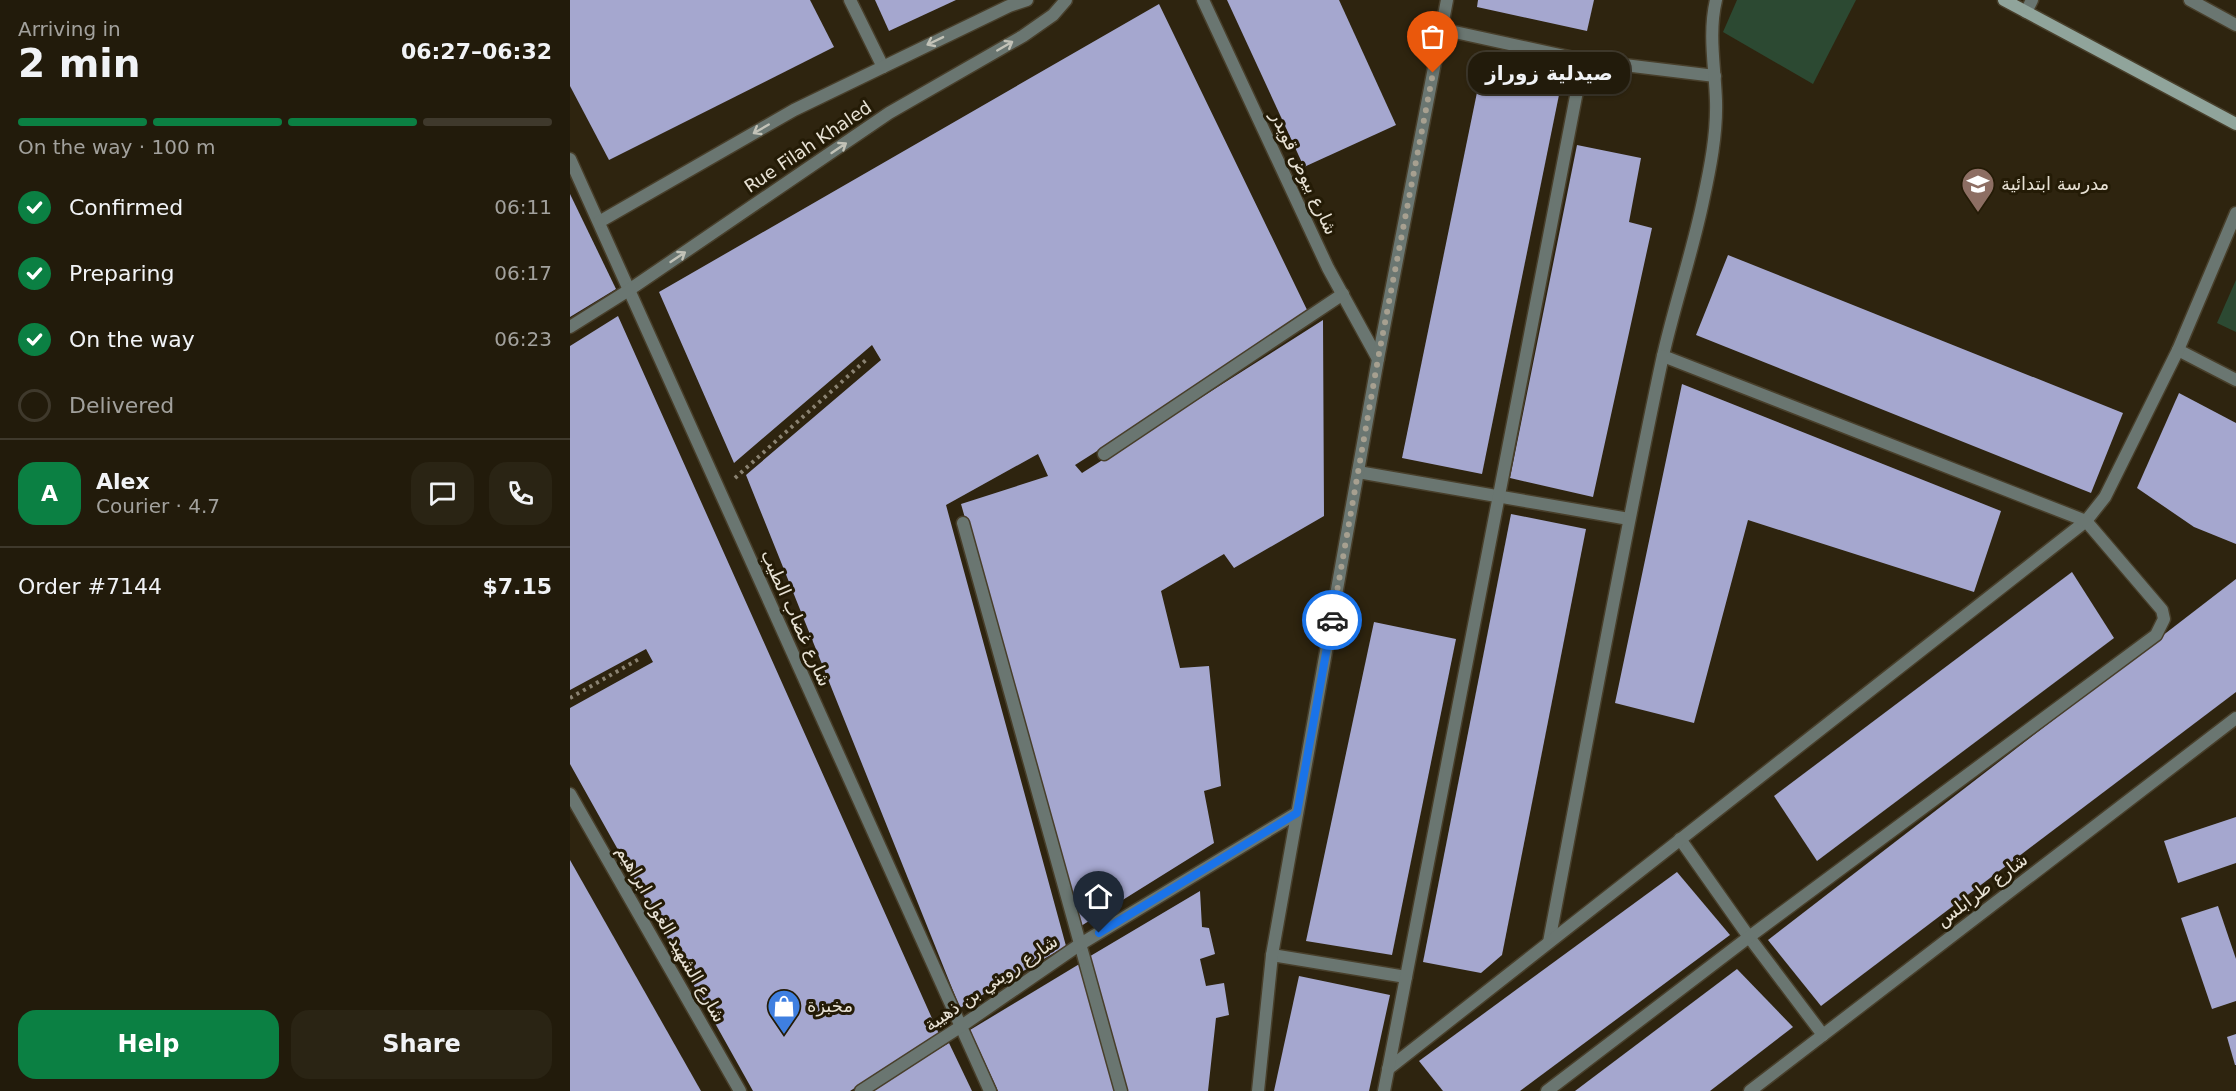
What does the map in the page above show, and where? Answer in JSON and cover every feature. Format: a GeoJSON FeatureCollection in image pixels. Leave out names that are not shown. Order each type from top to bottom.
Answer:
{"type":"FeatureCollection","features":[{"type":"Feature","properties":{"kind":"street"},"geometry":{"type":"LineString","coordinates":[[850,0],[883,67]]}},
{"type":"Feature","properties":{"kind":"street","name":"Rue Filah Khaled"},"geometry":{"type":"LineString","coordinates":[[599,222],[794,111],[1010,6],[1027,0]]}},
{"type":"Feature","properties":{"kind":"street","name":"Rue Filah Khaled"},"geometry":{"type":"LineString","coordinates":[[570,327],[629,290],[890,113],[1023,36],[1053,15],[1066,0]]}},
{"type":"Feature","properties":{"kind":"street","name":"شارع بيوض قويدر"},"geometry":{"type":"LineString","coordinates":[[1203,0],[1328,268],[1378,359]]}},
{"type":"Feature","properties":{"kind":"street"},"geometry":{"type":"LineString","coordinates":[[1258,1091],[1272,955],[1378,359],[1447,0]]}},
{"type":"Feature","properties":{"kind":"street"},"geometry":{"type":"LineString","coordinates":[[1549,942],[1629,519],[1663,356],[1703,201],[1714,136],[1716,103],[1712,16],[1716,0]]}},
{"type":"Feature","properties":{"kind":"street"},"geometry":{"type":"LineString","coordinates":[[2004,0],[2236,124]]}},
{"type":"Feature","properties":{"kind":"street"},"geometry":{"type":"LineString","coordinates":[[2026,12],[2032,0]]}},
{"type":"Feature","properties":{"kind":"street"},"geometry":{"type":"LineString","coordinates":[[2190,0],[2236,25]]}},
{"type":"Feature","properties":{"kind":"street"},"geometry":{"type":"LineString","coordinates":[[1441,29],[1583,60],[1715,76]]}},
{"type":"Feature","properties":{"kind":"street"},"geometry":{"type":"LineString","coordinates":[[1384,1091],[1583,60]]}},
{"type":"Feature","properties":{"kind":"street","name":"شارع غضاب الطيب"},"geometry":{"type":"LineString","coordinates":[[570,159],[990,1091]]}},
{"type":"Feature","properties":{"kind":"street"},"geometry":{"type":"LineString","coordinates":[[1388,1069],[2086,521],[2105,496],[2178,350],[2236,213]]}},
{"type":"Feature","properties":{"kind":"street"},"geometry":{"type":"LineString","coordinates":[[1104,453],[1343,294]]}},
{"type":"Feature","properties":{"kind":"street"},"geometry":{"type":"LineString","coordinates":[[2178,350],[2236,380]]}},
{"type":"Feature","properties":{"kind":"street"},"geometry":{"type":"LineString","coordinates":[[1547,1091],[1749,937],[2156,635],[2164,619],[2162,610],[2086,521],[1663,356]]}},
{"type":"Feature","properties":{"kind":"street"},"geometry":{"type":"LineString","coordinates":[[1358,472],[1629,519]]}},
{"type":"Feature","properties":{"kind":"street"},"geometry":{"type":"LineString","coordinates":[[963,523],[1121,1091]]}},
{"type":"Feature","properties":{"kind":"street","name":"شارع طرابلس"},"geometry":{"type":"LineString","coordinates":[[1750,1091],[2236,718]]}},
{"type":"Feature","properties":{"kind":"street","name":"شارع الشهيد الغول ابراهيم"},"geometry":{"type":"LineString","coordinates":[[570,794],[740,1091]]}},
{"type":"Feature","properties":{"kind":"street","name":"شارع رويني بن ذهيبة"},"geometry":{"type":"LineString","coordinates":[[861,1091],[960,1027],[1079,945],[1297,813]]}},
{"type":"Feature","properties":{"kind":"street"},"geometry":{"type":"LineString","coordinates":[[1680,839],[1822,1035]]}},
{"type":"Feature","properties":{"kind":"street"},"geometry":{"type":"LineString","coordinates":[[1272,955],[1406,977]]}},
{"type":"Feature","properties":{"kind":"path"},"geometry":{"type":"LineString","coordinates":[[720,492],[866,360]]}},
{"type":"Feature","properties":{"kind":"path"},"geometry":{"type":"LineString","coordinates":[[570,698],[639,659]]}},
{"type":"Feature","properties":{"kind":"green space"},"geometry":{"type":"Polygon","coordinates":[[[1737,0],[1856,0],[1813,84],[1723,32],[1737,0]]]}},
{"type":"Feature","properties":{"kind":"green space"},"geometry":{"type":"Polygon","coordinates":[[[2236,280],[2236,332],[2217,323],[2236,280]]]}},
{"type":"Feature","properties":{"kind":"building"},"geometry":{"type":"Polygon","coordinates":[[[570,0],[810,0],[834,47],[609,160],[570,86],[570,0]]]}},
{"type":"Feature","properties":{"kind":"building"},"geometry":{"type":"Polygon","coordinates":[[[875,0],[956,0],[889,31],[875,0]]]}},
{"type":"Feature","properties":{"kind":"building"},"geometry":{"type":"Polygon","coordinates":[[[1227,0],[1339,0],[1396,125],[1304,167],[1227,0]]]}},
{"type":"Feature","properties":{"kind":"building"},"geometry":{"type":"Polygon","coordinates":[[[1478,0],[1594,0],[1587,31],[1477,7],[1478,0]]]}},
{"type":"Feature","properties":{"kind":"building"},"geometry":{"type":"Polygon","coordinates":[[[1159,4],[1310,316],[1075,465],[1082,473],[1323,320],[1324,516],[1234,568],[1224,554],[1161,591],[1180,668],[1209,666],[1221,786],[1204,791],[1214,843],[1081,926],[961,504],[1048,476],[1038,454],[946,505],[1066,946],[960,1008],[746,475],[881,360],[872,345],[734,463],[659,292],[1159,4]]]}},
{"type":"Feature","properties":{"kind":"building"},"geometry":{"type":"Polygon","coordinates":[[[1482,68],[1561,85],[1482,474],[1402,458],[1482,68]]]}},
{"type":"Feature","properties":{"kind":"building"},"geometry":{"type":"Polygon","coordinates":[[[1577,145],[1641,158],[1629,222],[1652,228],[1593,497],[1510,478],[1577,145]]]}},
{"type":"Feature","properties":{"kind":"building"},"geometry":{"type":"Polygon","coordinates":[[[570,194],[616,289],[570,317],[570,194]]]}},
{"type":"Feature","properties":{"kind":"building"},"geometry":{"type":"Polygon","coordinates":[[[1728,255],[2123,413],[2091,493],[1696,335],[1728,255]]]}},
{"type":"Feature","properties":{"kind":"building"},"geometry":{"type":"Polygon","coordinates":[[[618,316],[939,1034],[850,1091],[753,1091],[570,764],[570,708],[653,662],[646,649],[570,690],[570,346],[618,316]]]}},
{"type":"Feature","properties":{"kind":"building"},"geometry":{"type":"Polygon","coordinates":[[[1682,384],[2001,511],[1974,592],[1748,520],[1694,723],[1615,703],[1682,384]]]}},
{"type":"Feature","properties":{"kind":"building"},"geometry":{"type":"Polygon","coordinates":[[[2179,393],[2236,423],[2236,544],[2194,527],[2137,488],[2179,393]]]}},
{"type":"Feature","properties":{"kind":"building"},"geometry":{"type":"Polygon","coordinates":[[[1511,514],[1586,529],[1502,955],[1481,973],[1423,962],[1511,514]]]}},
{"type":"Feature","properties":{"kind":"building"},"geometry":{"type":"Polygon","coordinates":[[[2072,572],[2114,638],[1817,861],[1774,796],[2072,572]]]}},
{"type":"Feature","properties":{"kind":"building"},"geometry":{"type":"Polygon","coordinates":[[[2236,579],[2236,692],[1821,1006],[1768,940],[2236,579]]]}},
{"type":"Feature","properties":{"kind":"building"},"geometry":{"type":"Polygon","coordinates":[[[1374,622],[1456,639],[1392,955],[1306,941],[1374,622]]]}},
{"type":"Feature","properties":{"kind":"building"},"geometry":{"type":"Polygon","coordinates":[[[2236,817],[2236,863],[2178,883],[2164,841],[2236,817]]]}},
{"type":"Feature","properties":{"kind":"building"},"geometry":{"type":"Polygon","coordinates":[[[570,860],[701,1091],[570,1091],[570,860]]]}},
{"type":"Feature","properties":{"kind":"building"},"geometry":{"type":"Polygon","coordinates":[[[1677,872],[1730,935],[1520,1091],[1443,1091],[1419,1061],[1677,872]]]}},
{"type":"Feature","properties":{"kind":"building"},"geometry":{"type":"Polygon","coordinates":[[[1200,891],[1202,927],[1209,928],[1215,954],[1200,959],[1206,986],[1224,983],[1229,1015],[1216,1018],[1208,1091],[1124,1091],[1087,958],[1200,891]]]}},
{"type":"Feature","properties":{"kind":"building"},"geometry":{"type":"Polygon","coordinates":[[[2218,906],[2236,959],[2236,1001],[2212,1009],[2181,918],[2218,906]]]}},
{"type":"Feature","properties":{"kind":"building"},"geometry":{"type":"Polygon","coordinates":[[[1081,963],[1117,1091],[998,1091],[970,1030],[1081,963]]]}},
{"type":"Feature","properties":{"kind":"building"},"geometry":{"type":"Polygon","coordinates":[[[1737,969],[1793,1027],[1710,1091],[1575,1091],[1737,969]]]}},
{"type":"Feature","properties":{"kind":"building"},"geometry":{"type":"Polygon","coordinates":[[[1299,976],[1390,995],[1369,1091],[1274,1091],[1299,976]]]}},
{"type":"Feature","properties":{"kind":"building"},"geometry":{"type":"Polygon","coordinates":[[[2236,1034],[2236,1065],[2235,1065],[2227,1037],[2236,1034]]]}},
{"type":"Feature","properties":{"kind":"building"},"geometry":{"type":"Polygon","coordinates":[[[949,1043],[972,1091],[867,1091],[949,1043]]]}},
{"type":"Feature","properties":{"kind":"way so far"},"geometry":{"type":"LineString","coordinates":[[1332,620],[1378,359],[1433,73]]}},
{"type":"Feature","properties":{"kind":"place","name":"صيدلية زوراز"},"geometry":{"type":"Point","coordinates":[1433,73]}},
{"type":"Feature","properties":{"kind":"place","name":"مدرسة ابتدائية"},"geometry":{"type":"Point","coordinates":[1978,213]}},
{"type":"Feature","properties":{"kind":"place","name":"مخبزة"},"geometry":{"type":"Point","coordinates":[784,1035]}},
{"type":"Feature","properties":{"kind":"route"},"geometry":{"type":"LineString","coordinates":[[1099,933],[1297,813],[1332,620]]}}]}
